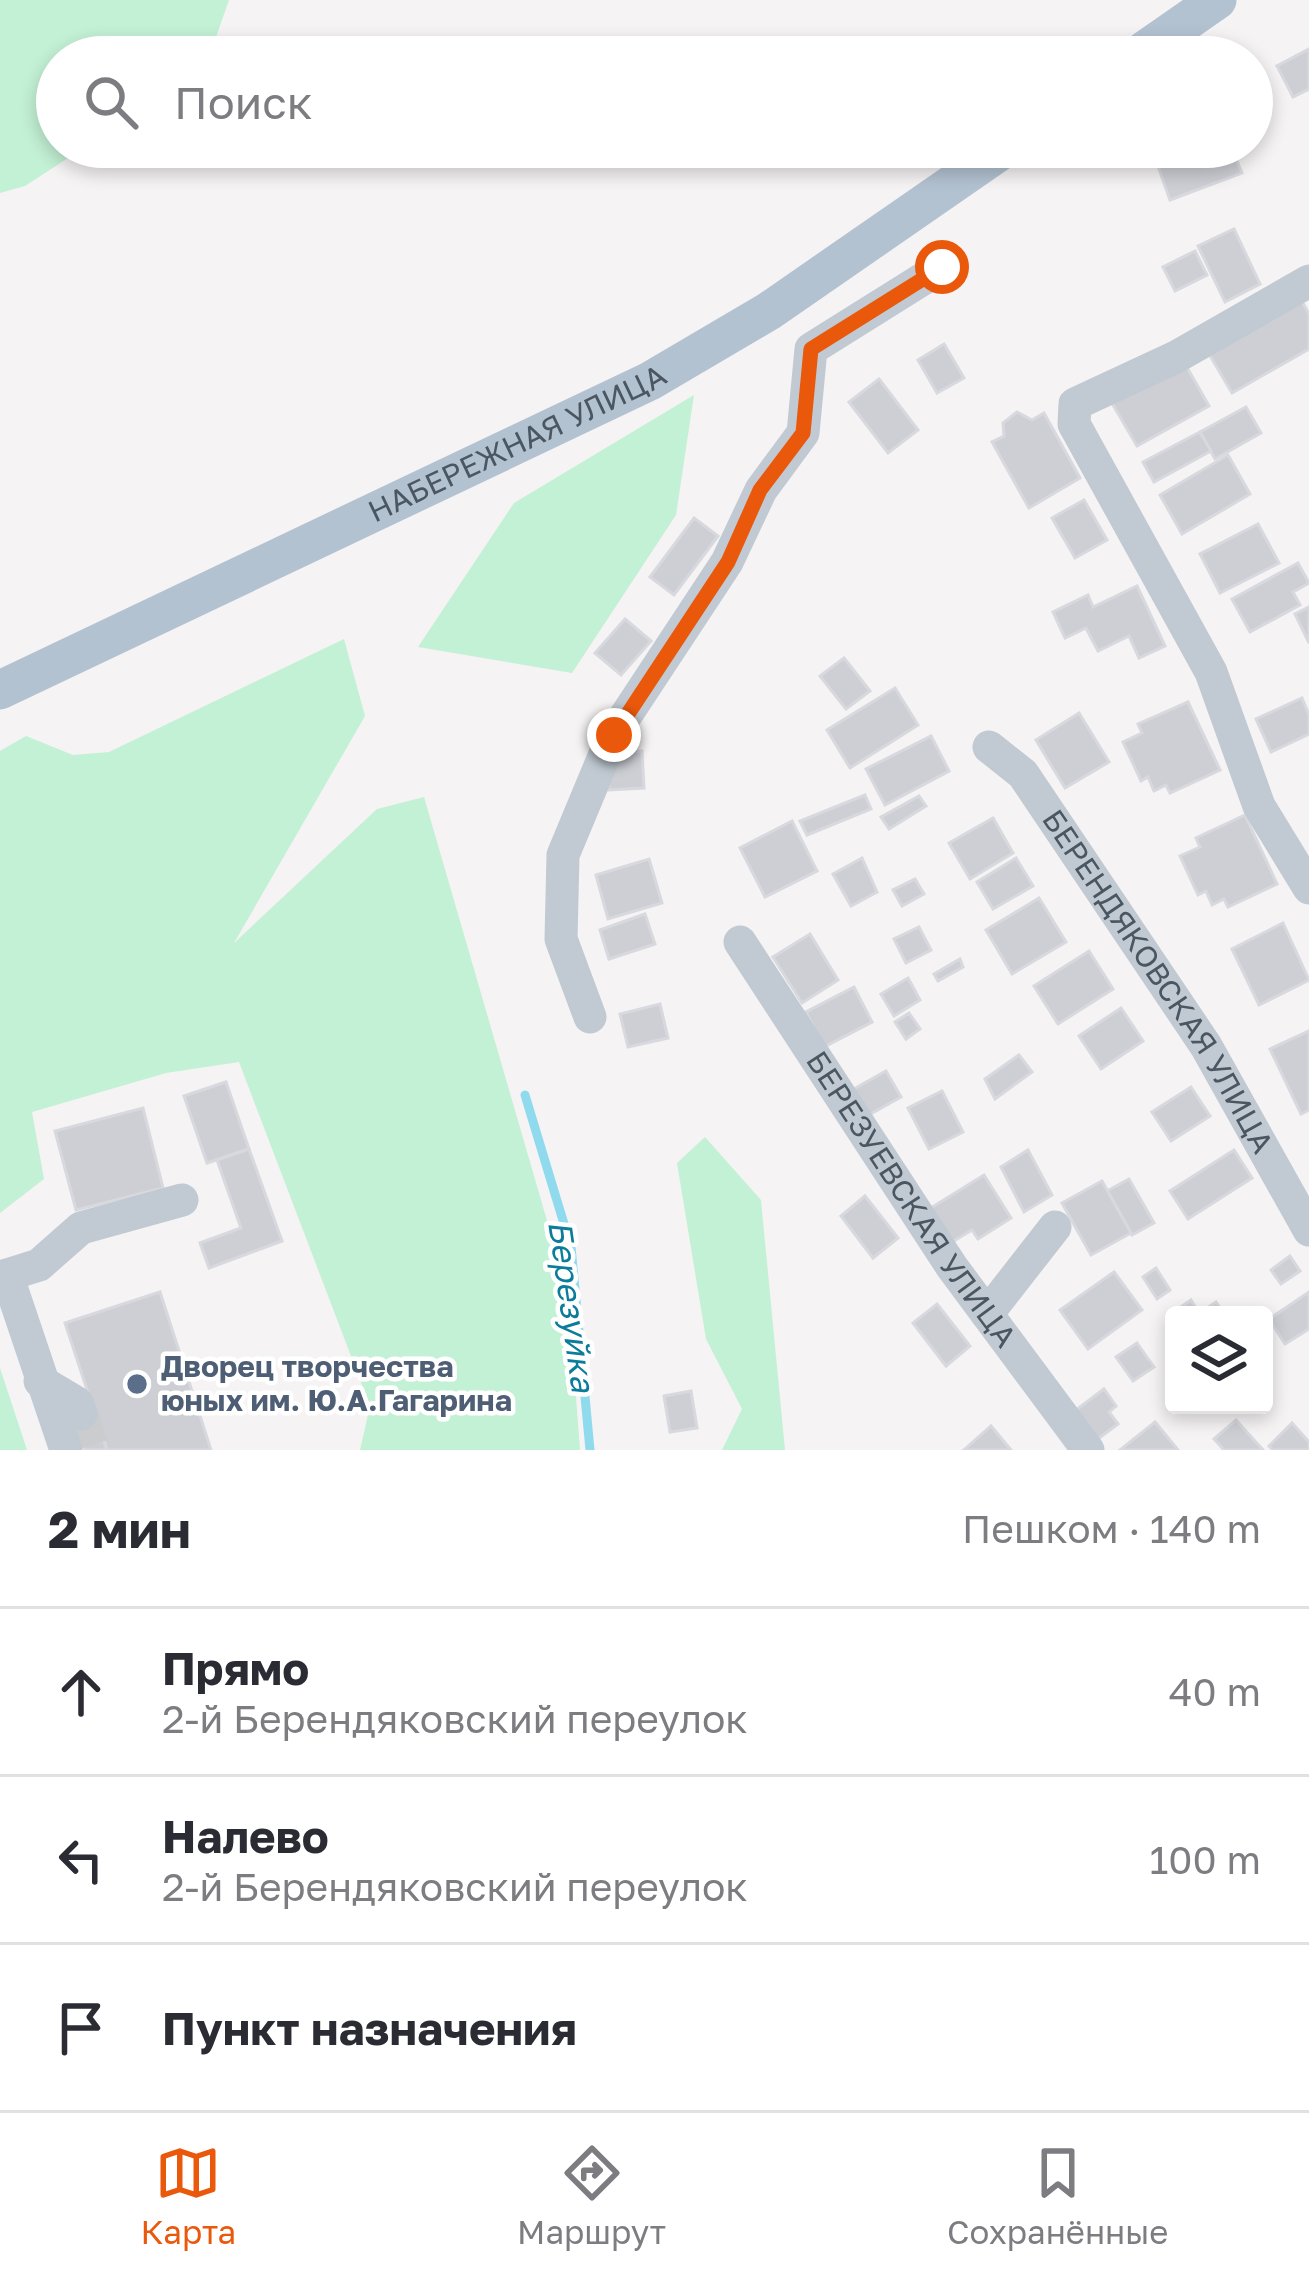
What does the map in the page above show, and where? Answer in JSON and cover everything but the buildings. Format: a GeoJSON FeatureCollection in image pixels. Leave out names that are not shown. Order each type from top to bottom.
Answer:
{"type":"FeatureCollection","features":[{"type":"Feature","properties":{"kind":"main road"},"geometry":{"type":"LineString","coordinates":[[1165,36],[1217,0]]}},
{"type":"Feature","properties":{"kind":"main road","name":"НАБЕРЕЖНАЯ УЛИЦА"},"geometry":{"type":"LineString","coordinates":[[0,690],[650,381],[770,311],[976,168]]}},
{"type":"Feature","properties":{"kind":"street"},"geometry":{"type":"LineString","coordinates":[[811,349],[942,267]]}},
{"type":"Feature","properties":{"kind":"street"},"geometry":{"type":"LineString","coordinates":[[1308,884],[1259,806],[1210,672],[1074,424],[1075,404],[1176,357],[1309,281]]}},
{"type":"Feature","properties":{"kind":"street"},"geometry":{"type":"LineString","coordinates":[[770,311],[811,349]]}},
{"type":"Feature","properties":{"kind":"street"},"geometry":{"type":"LineString","coordinates":[[590,1017],[561,939],[563,854],[614,735],[728,562],[760,490],[803,433],[811,349]]}},
{"type":"Feature","properties":{"kind":"street","name":"БЕРЕНДЯКОВСКАЯ УЛИЦА"},"geometry":{"type":"LineString","coordinates":[[989,747],[1023,774],[1206,1046],[1309,1230]]}},
{"type":"Feature","properties":{"kind":"street","name":"БЕРЕЗУЕВСКАЯ УЛИЦА"},"geometry":{"type":"LineString","coordinates":[[740,942],[987,1314],[1088,1450]]}},
{"type":"Feature","properties":{"kind":"street"},"geometry":{"type":"LineString","coordinates":[[66,1450],[7,1275],[39,1264],[81,1228],[182,1200]]}},
{"type":"Feature","properties":{"kind":"street"},"geometry":{"type":"LineString","coordinates":[[987,1314],[1055,1227]]}},
{"type":"Feature","properties":{"kind":"street"},"geometry":{"type":"LineString","coordinates":[[40,1381],[77,1403],[81,1414]]}},
{"type":"Feature","properties":{"kind":"green space"},"geometry":{"type":"Polygon","coordinates":[[[0,0],[229,0],[216,36],[36,36],[36,168],[53,168],[25,186],[0,193],[0,0]]]}},
{"type":"Feature","properties":{"kind":"green space"},"geometry":{"type":"Polygon","coordinates":[[[694,395],[676,515],[572,673],[418,647],[514,503],[694,395]]]}},
{"type":"Feature","properties":{"kind":"green space"},"geometry":{"type":"Polygon","coordinates":[[[344,639],[365,716],[234,943],[377,809],[424,797],[568,1293],[580,1450],[360,1450],[370,1406],[239,1062],[166,1073],[32,1112],[44,1179],[0,1213],[0,751],[26,736],[73,755],[109,752],[344,639]]]}},
{"type":"Feature","properties":{"kind":"green space"},"geometry":{"type":"Polygon","coordinates":[[[705,1137],[761,1200],[785,1450],[722,1450],[742,1409],[706,1339],[677,1163],[705,1137]]]}},
{"type":"Feature","properties":{"kind":"green space"},"geometry":{"type":"Polygon","coordinates":[[[0,1368],[27,1450],[0,1450],[0,1368]]]}},
{"type":"Feature","properties":{"kind":"waterway","name":"Березуйка"},"geometry":{"type":"LineString","coordinates":[[525,1095],[571,1247],[590,1450]]}},
{"type":"Feature","properties":{"kind":"tunnel"},"geometry":{"type":"LineString","coordinates":[[81,1414],[93,1450]]}},
{"type":"Feature","properties":{"kind":"place","name":"Дворец творчества юных им. Ю.А.Гагарина"},"geometry":{"type":"Point","coordinates":[137,1384]}},
{"type":"Feature","properties":{"kind":"route"},"geometry":{"type":"LineString","coordinates":[[614,735],[728,562],[760,490],[803,433],[811,349],[942,267]]}}]}
